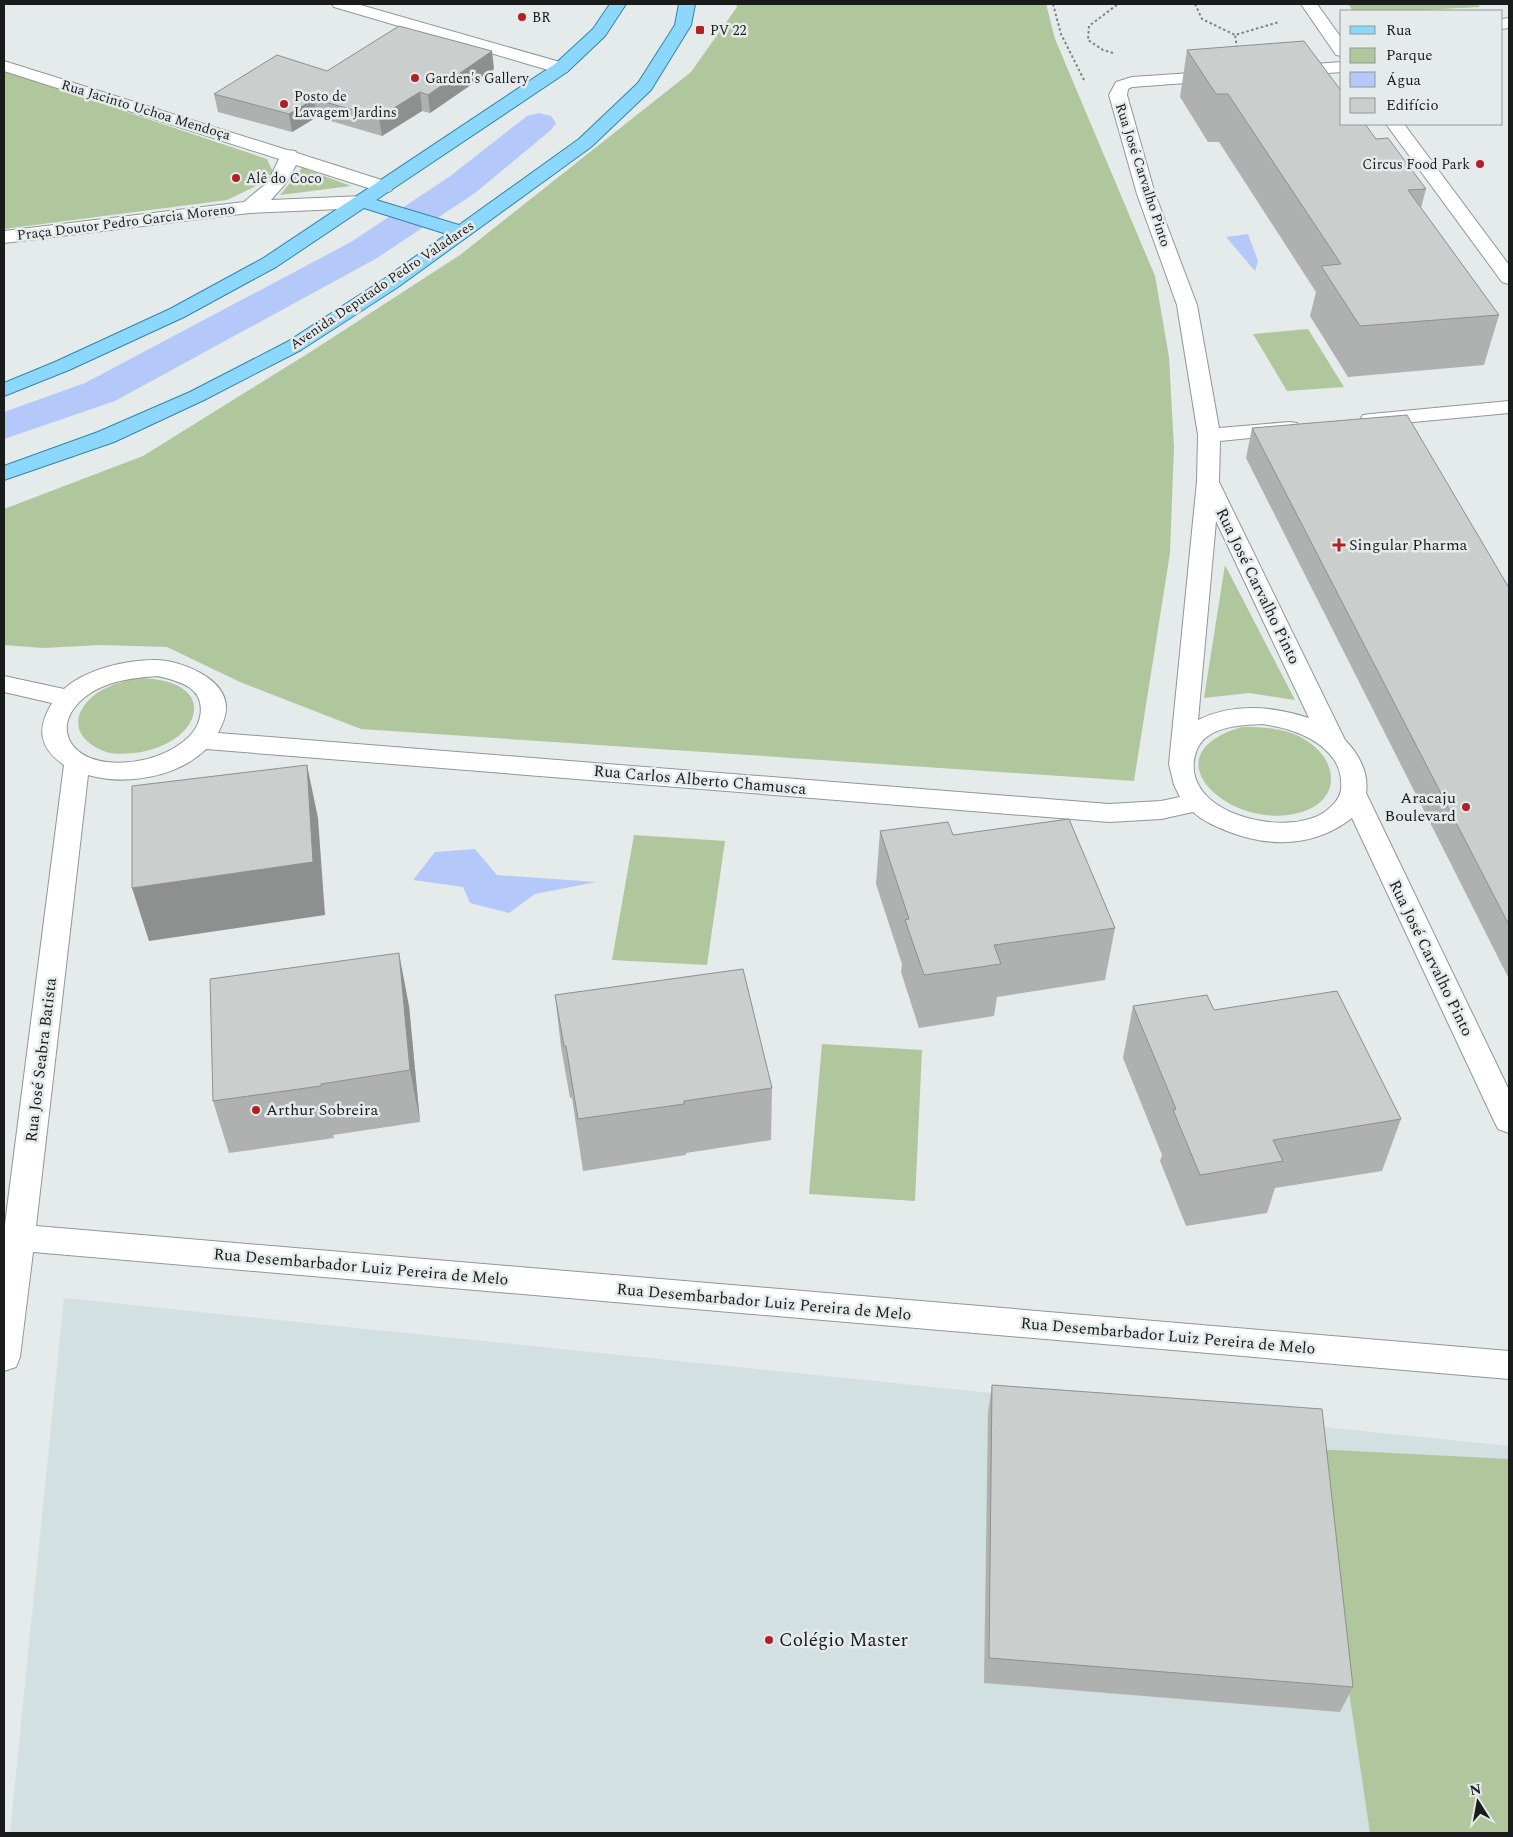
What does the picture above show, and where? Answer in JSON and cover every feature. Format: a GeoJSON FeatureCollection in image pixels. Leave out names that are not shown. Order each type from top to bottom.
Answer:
{"type":"FeatureCollection","features":[{"type":"Feature","properties":{"kind":"main road"},"geometry":{"type":"LineString","coordinates":[[4,390],[62,366],[177,313],[269,263],[561,68],[599,32],[618,4]]}},
{"type":"Feature","properties":{"kind":"main road","name":"Avenida Deputado Pedro Valadares"},"geometry":{"type":"LineString","coordinates":[[4,473],[106,437],[197,396],[294,346],[391,282],[585,143],[646,86],[683,25],[687,4]]}},
{"type":"Feature","properties":{"kind":"main road"},"geometry":{"type":"LineString","coordinates":[[363,202],[462,232]]}},
{"type":"Feature","properties":{"kind":"street"},"geometry":{"type":"LineString","coordinates":[[340,4],[561,68]]}},
{"type":"Feature","properties":{"kind":"street"},"geometry":{"type":"LineString","coordinates":[[1309,4],[1336,33],[1340,45]]}},
{"type":"Feature","properties":{"kind":"street","name":"Rua Jacinto Uchoa Mendoça"},"geometry":{"type":"LineString","coordinates":[[4,66],[289,155],[384,187]]}},
{"type":"Feature","properties":{"kind":"street"},"geometry":{"type":"LineString","coordinates":[[1270,72],[1340,67]]}},
{"type":"Feature","properties":{"kind":"street","name":"Rua José Carvalho Pinto"},"geometry":{"type":"LineString","coordinates":[[1183,751],[1208,481],[1208,435],[1187,305],[1146,194],[1118,89],[1122,84],[1132,82],[1240,74]]}},
{"type":"Feature","properties":{"kind":"street"},"geometry":{"type":"LineString","coordinates":[[1396,125],[1509,278]]}},
{"type":"Feature","properties":{"kind":"street","name":"Praça Doutor Pedro Garcia Moreno"},"geometry":{"type":"LineString","coordinates":[[249,207],[268,196],[279,183],[286,168],[289,155]]}},
{"type":"Feature","properties":{"kind":"street","name":"Praça Doutor Pedro Garcia Moreno"},"geometry":{"type":"LineString","coordinates":[[4,237],[249,207],[363,202]]}},
{"type":"Feature","properties":{"kind":"street"},"geometry":{"type":"LineString","coordinates":[[1354,422],[1509,407]]}},
{"type":"Feature","properties":{"kind":"street"},"geometry":{"type":"LineString","coordinates":[[1208,435],[1306,426]]}},
{"type":"Feature","properties":{"kind":"street","name":"Rua José Carvalho Pinto"},"geometry":{"type":"LineString","coordinates":[[1208,481],[1334,744]]}},
{"type":"Feature","properties":{"kind":"street"},"geometry":{"type":"LineString","coordinates":[[157,668],[179,672],[197,680],[209,692],[214,707],[212,724],[201,740],[185,752],[164,763],[142,770],[118,772],[96,770],[77,762],[61,750],[54,734],[57,716],[69,698],[87,685],[108,675],[132,669],[157,668]]}},
{"type":"Feature","properties":{"kind":"street"},"geometry":{"type":"LineString","coordinates":[[4,684],[69,698]]}},
{"type":"Feature","properties":{"kind":"street"},"geometry":{"type":"LineString","coordinates":[[1262,716],[1289,720],[1314,730],[1334,744],[1348,760],[1354,778],[1354,795],[1343,811],[1324,824],[1301,832],[1272,833],[1243,828],[1218,817],[1198,802],[1184,785],[1180,767],[1183,751],[1194,735],[1212,723],[1236,717],[1262,716]]}},
{"type":"Feature","properties":{"kind":"street","name":"Rua Carlos Alberto Chamusca"},"geometry":{"type":"LineString","coordinates":[[201,740],[1109,813],[1160,810],[1198,802]]}},
{"type":"Feature","properties":{"kind":"street","name":"Rua José Seabra Batista"},"geometry":{"type":"LineString","coordinates":[[4,1357],[77,762]]}},
{"type":"Feature","properties":{"kind":"street","name":"Rua José Carvalho Pinto"},"geometry":{"type":"LineString","coordinates":[[1354,795],[1509,1121]]}},
{"type":"Feature","properties":{"kind":"street","name":"Rua Desembarbador Luiz Pereira de Melo"},"geometry":{"type":"LineString","coordinates":[[20,1238],[1509,1365]]}},
{"type":"Feature","properties":{"kind":"path"},"geometry":{"type":"LineString","coordinates":[[1118,4],[1090,26],[1088,40],[1103,50],[1120,55]]}},
{"type":"Feature","properties":{"kind":"path"},"geometry":{"type":"LineString","coordinates":[[1195,4],[1202,18],[1235,35],[1286,20]]}},
{"type":"Feature","properties":{"kind":"path"},"geometry":{"type":"LineString","coordinates":[[1235,35],[1238,54]]}},
{"type":"Feature","properties":{"kind":"shaded area","name":"Colégio Master"},"geometry":{"type":"Polygon","coordinates":[[[64,1298],[1509,1446],[1509,1833],[10,1833],[64,1298]]]}},
{"type":"Feature","properties":{"kind":"green space"},"geometry":{"type":"Polygon","coordinates":[[[736,4],[1046,4],[1055,39],[1155,276],[1169,357],[1174,448],[1170,553],[1134,781],[361,729],[240,682],[167,647],[100,645],[43,648],[4,645],[4,509],[143,456],[312,351],[460,255],[691,72],[737,7],[736,4]]]}},
{"type":"Feature","properties":{"kind":"green space"},"geometry":{"type":"Polygon","coordinates":[[[1348,4],[1477,4],[1480,7],[1422,10],[1352,10],[1348,4]]]}},
{"type":"Feature","properties":{"kind":"green space"},"geometry":{"type":"Polygon","coordinates":[[[4,71],[267,159],[273,172],[254,187],[227,200],[4,229],[4,71]]]}},
{"type":"Feature","properties":{"kind":"green space"},"geometry":{"type":"Polygon","coordinates":[[[302,168],[351,186],[280,195],[302,168]]]}},
{"type":"Feature","properties":{"kind":"green space"},"geometry":{"type":"Polygon","coordinates":[[[1308,329],[1344,387],[1287,391],[1253,334],[1308,329]]]}},
{"type":"Feature","properties":{"kind":"green space"},"geometry":{"type":"Polygon","coordinates":[[[1225,565],[1295,700],[1249,693],[1204,698],[1225,565]]]}},
{"type":"Feature","properties":{"kind":"green space"},"geometry":{"type":"Polygon","coordinates":[[[138,678],[166,681],[184,689],[193,700],[194,713],[188,726],[175,738],[157,748],[134,753],[109,753],[90,744],[83,737],[78,721],[80,712],[85,704],[106,688],[138,678]]]}},
{"type":"Feature","properties":{"kind":"green space"},"geometry":{"type":"Polygon","coordinates":[[[1242,727],[1282,730],[1297,735],[1316,748],[1330,769],[1331,780],[1329,790],[1323,800],[1312,808],[1298,813],[1272,816],[1247,811],[1225,801],[1208,787],[1199,771],[1200,755],[1214,739],[1242,727]]]}},
{"type":"Feature","properties":{"kind":"green space"},"geometry":{"type":"Polygon","coordinates":[[[634,835],[725,841],[707,965],[612,960],[634,835]]]}},
{"type":"Feature","properties":{"kind":"green space"},"geometry":{"type":"Polygon","coordinates":[[[822,1044],[922,1050],[915,1201],[809,1194],[822,1044]]]}},
{"type":"Feature","properties":{"kind":"green space"},"geometry":{"type":"Polygon","coordinates":[[[1313,1449],[1509,1459],[1509,1833],[1370,1833],[1313,1449]]]}},
{"type":"Feature","properties":{"kind":"water"},"geometry":{"type":"Polygon","coordinates":[[[1248,234],[1258,261],[1255,271],[1226,237],[1248,234]]]}},
{"type":"Feature","properties":{"kind":"water"},"geometry":{"type":"Polygon","coordinates":[[[475,849],[497,875],[596,882],[535,894],[509,913],[470,903],[463,887],[413,880],[435,852],[475,849]]]}},
{"type":"Feature","properties":{"kind":"building"},"geometry":{"type":"Polygon","coordinates":[[[399,26],[492,51],[428,95],[420,92],[379,117],[314,99],[289,114],[214,94],[277,55],[327,71],[399,26]]]}},
{"type":"Feature","properties":{"kind":"building"},"geometry":{"type":"Polygon","coordinates":[[[1304,41],[1340,89],[1340,125],[1366,125],[1376,139],[1388,138],[1426,189],[1408,190],[1499,315],[1360,326],[1321,266],[1341,264],[1228,94],[1216,94],[1187,50],[1304,41]]]}},
{"type":"Feature","properties":{"kind":"building","name":"Aracaju Boulevard"},"geometry":{"type":"Polygon","coordinates":[[[1407,415],[1509,588],[1509,925],[1252,428],[1407,415]]]}},
{"type":"Feature","properties":{"kind":"building"},"geometry":{"type":"Polygon","coordinates":[[[307,765],[313,862],[132,888],[132,786],[307,765]]]}},
{"type":"Feature","properties":{"kind":"building"},"geometry":{"type":"Polygon","coordinates":[[[1069,819],[1115,928],[994,945],[1001,964],[924,975],[905,920],[909,919],[880,831],[948,822],[953,835],[1069,819]]]}},
{"type":"Feature","properties":{"kind":"building"},"geometry":{"type":"Polygon","coordinates":[[[399,953],[410,1070],[321,1084],[321,1086],[213,1101],[210,979],[399,953]]]}},
{"type":"Feature","properties":{"kind":"building"},"geometry":{"type":"Polygon","coordinates":[[[743,969],[772,1088],[684,1101],[684,1104],[578,1119],[566,1046],[564,1046],[555,995],[743,969]]]}},
{"type":"Feature","properties":{"kind":"building"},"geometry":{"type":"Polygon","coordinates":[[[1337,991],[1401,1119],[1273,1140],[1283,1161],[1200,1175],[1173,1110],[1176,1109],[1133,1006],[1207,995],[1214,1010],[1337,991]]]}},
{"type":"Feature","properties":{"kind":"building"},"geometry":{"type":"Polygon","coordinates":[[[992,1385],[1322,1409],[1353,1687],[989,1658],[992,1385]]]}},
{"type":"Feature","properties":{"kind":"waterway"},"geometry":{"type":"LineString","coordinates":[[4,426],[100,392],[364,250],[462,185],[539,123]]}},
{"type":"Feature","properties":{"kind":"place","name":"BR"},"geometry":{"type":"Point","coordinates":[522,17]}},
{"type":"Feature","properties":{"kind":"place","name":"PV 22"},"geometry":{"type":"Point","coordinates":[700,30]}},
{"type":"Feature","properties":{"kind":"place","name":"Garden's Gallery"},"geometry":{"type":"Point","coordinates":[415,78]}},
{"type":"Feature","properties":{"kind":"place","name":"Posto de Lavagem Jardins"},"geometry":{"type":"Point","coordinates":[284,104]}},
{"type":"Feature","properties":{"kind":"place","name":"Circus Food Park"},"geometry":{"type":"Point","coordinates":[1480,164]}},
{"type":"Feature","properties":{"kind":"place","name":"Alê do Coco"},"geometry":{"type":"Point","coordinates":[236,178]}},
{"type":"Feature","properties":{"kind":"place","name":"Singular Pharma"},"geometry":{"type":"Point","coordinates":[1339,545]}},
{"type":"Feature","properties":{"kind":"place","name":"Aracaju Boulevard"},"geometry":{"type":"Point","coordinates":[1466,807]}},
{"type":"Feature","properties":{"kind":"place","name":"Arthur Sobreira"},"geometry":{"type":"Point","coordinates":[256,1110]}},
{"type":"Feature","properties":{"kind":"place","name":"Colégio Master"},"geometry":{"type":"Point","coordinates":[769,1640]}}]}
